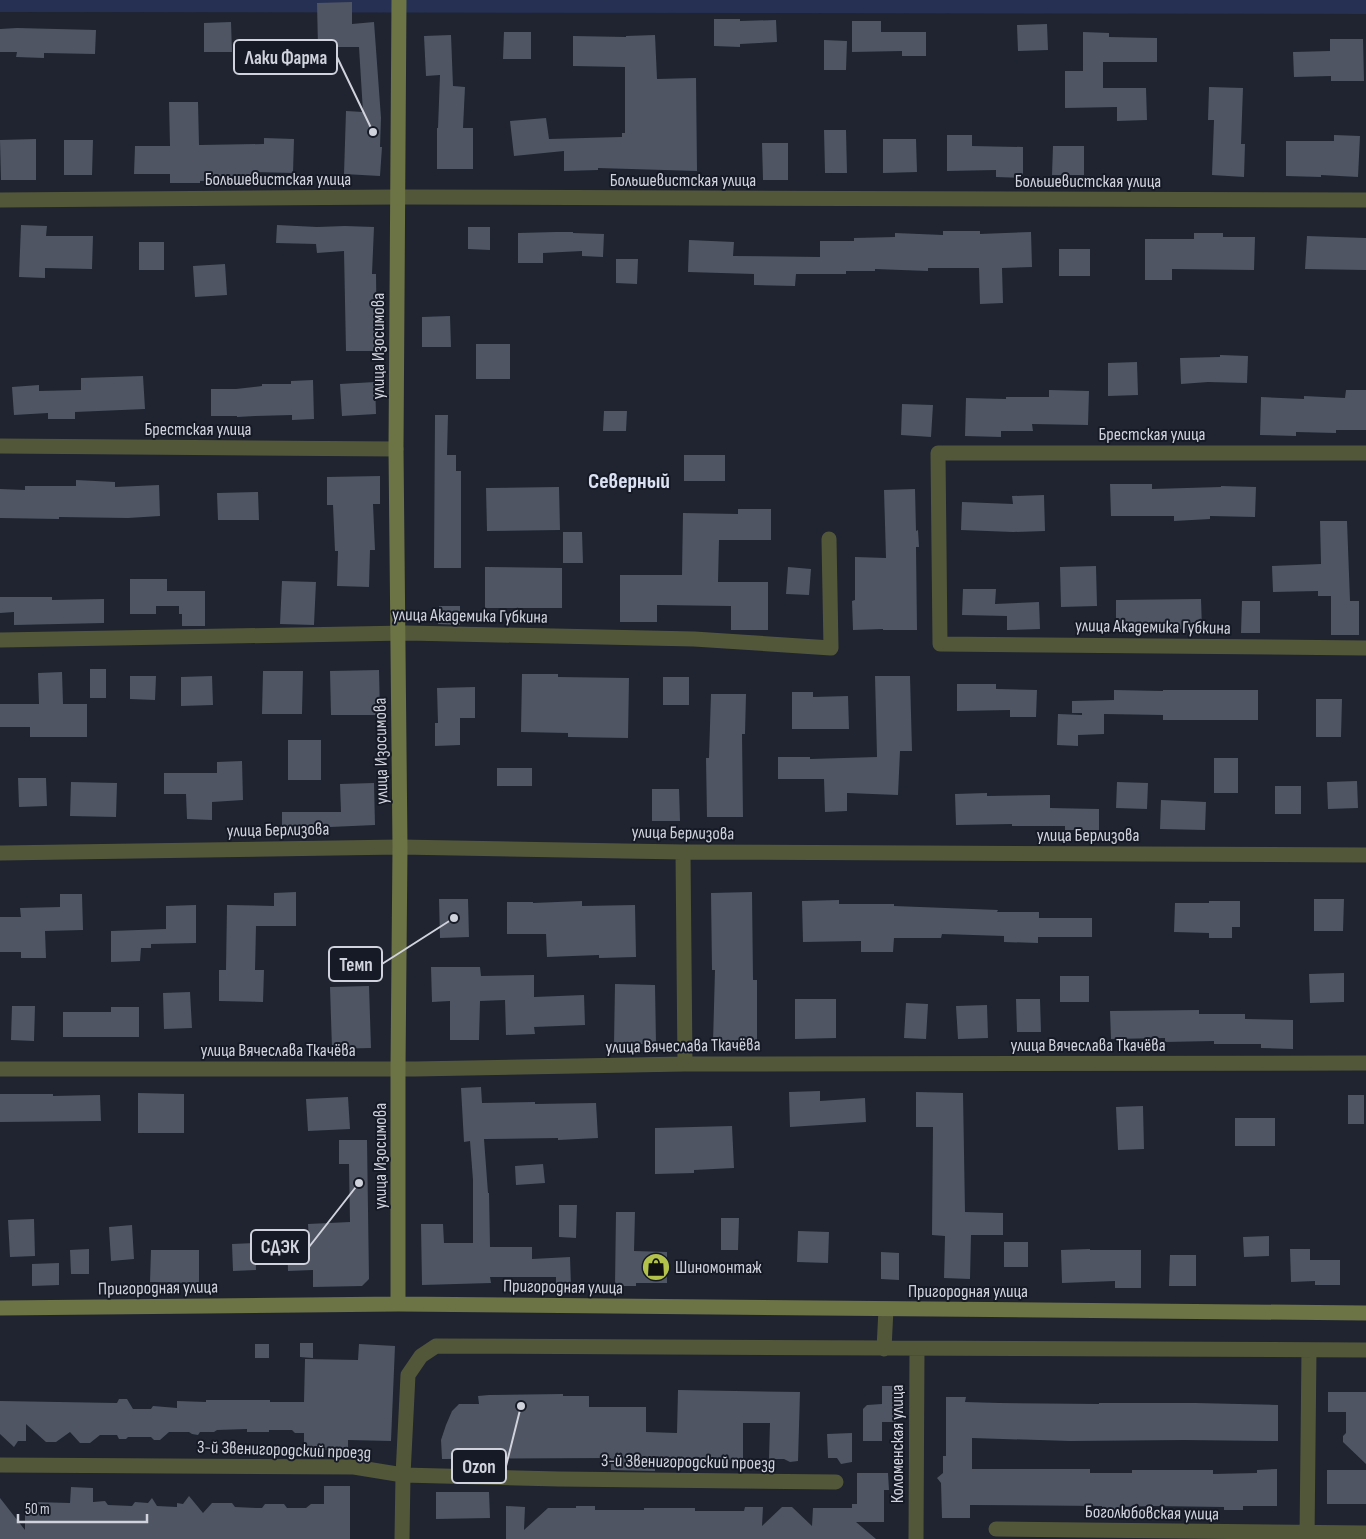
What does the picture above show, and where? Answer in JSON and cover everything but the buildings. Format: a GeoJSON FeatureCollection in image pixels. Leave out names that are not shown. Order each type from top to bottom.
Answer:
{"type":"FeatureCollection","features":[{"type":"Feature","properties":{"kind":"street","name":"улица Изосимова"},"geometry":{"type":"LineString","coordinates":[[398,1304],[400,847],[396,449],[399,0]]}},
{"type":"Feature","properties":{"kind":"street","name":"Большевистская улица"},"geometry":{"type":"LineString","coordinates":[[0,200],[397,197],[1366,200]]}},
{"type":"Feature","properties":{"kind":"street","name":"Брестская улица"},"geometry":{"type":"LineString","coordinates":[[0,446],[396,449]]}},
{"type":"Feature","properties":{"kind":"street","name":"Брестская улица"},"geometry":{"type":"LineString","coordinates":[[940,644],[938,453],[1366,453]]}},
{"type":"Feature","properties":{"kind":"street","name":"улица Академика Губкина"},"geometry":{"type":"LineString","coordinates":[[0,640],[398,634],[694,639],[831,648],[829,539]]}},
{"type":"Feature","properties":{"kind":"street","name":"улица Академика Губкина"},"geometry":{"type":"LineString","coordinates":[[940,644],[1366,648]]}},
{"type":"Feature","properties":{"kind":"street","name":"улица Берлизова"},"geometry":{"type":"LineString","coordinates":[[0,853],[400,847],[683,852],[1366,855]]}},
{"type":"Feature","properties":{"kind":"street"},"geometry":{"type":"LineString","coordinates":[[683,852],[685,1064]]}},
{"type":"Feature","properties":{"kind":"street","name":"улица Вячеслава Ткачёва"},"geometry":{"type":"LineString","coordinates":[[0,1069],[398,1069],[685,1064],[1366,1063]]}},
{"type":"Feature","properties":{"kind":"street","name":"Пригородная улица"},"geometry":{"type":"LineString","coordinates":[[0,1308],[398,1304],[1366,1313]]}},
{"type":"Feature","properties":{"kind":"street"},"geometry":{"type":"LineString","coordinates":[[884,1348],[886,1309]]}},
{"type":"Feature","properties":{"kind":"street"},"geometry":{"type":"LineString","coordinates":[[402,1539],[408,1375],[421,1356],[436,1346],[1366,1350]]}},
{"type":"Feature","properties":{"kind":"street","name":"Коломенская улица"},"geometry":{"type":"LineString","coordinates":[[916,1539],[917,1349]]}},
{"type":"Feature","properties":{"kind":"street"},"geometry":{"type":"LineString","coordinates":[[1307,1536],[1309,1350]]}},
{"type":"Feature","properties":{"kind":"street","name":"3-й Звенигородский проезд"},"geometry":{"type":"LineString","coordinates":[[0,1465],[354,1468],[403,1475],[836,1482]]}},
{"type":"Feature","properties":{"kind":"street","name":"Боголюбовская улица"},"geometry":{"type":"LineString","coordinates":[[996,1529],[1307,1536],[1366,1533]]}},
{"type":"Feature","properties":{"kind":"shaded area"},"geometry":{"type":"Polygon","coordinates":[[[0,0],[1366,0],[1366,14],[0,12],[0,0]]]}},
{"type":"Feature","properties":{"kind":"place","name":"Лаки Фарма"},"geometry":{"type":"Point","coordinates":[373,132]}},
{"type":"Feature","properties":{"kind":"place","name":"Темп"},"geometry":{"type":"Point","coordinates":[454,918]}},
{"type":"Feature","properties":{"kind":"place","name":"СДЭК"},"geometry":{"type":"Point","coordinates":[359,1183]}},
{"type":"Feature","properties":{"kind":"place","name":"Шиномонтаж"},"geometry":{"type":"Point","coordinates":[656,1267]}},
{"type":"Feature","properties":{"kind":"place","name":"Ozon"},"geometry":{"type":"Point","coordinates":[521,1406]}},
{"type":"Feature","properties":{"kind":"district","name":"Северный"},"geometry":{"type":"Point","coordinates":[629,481]}}]}
